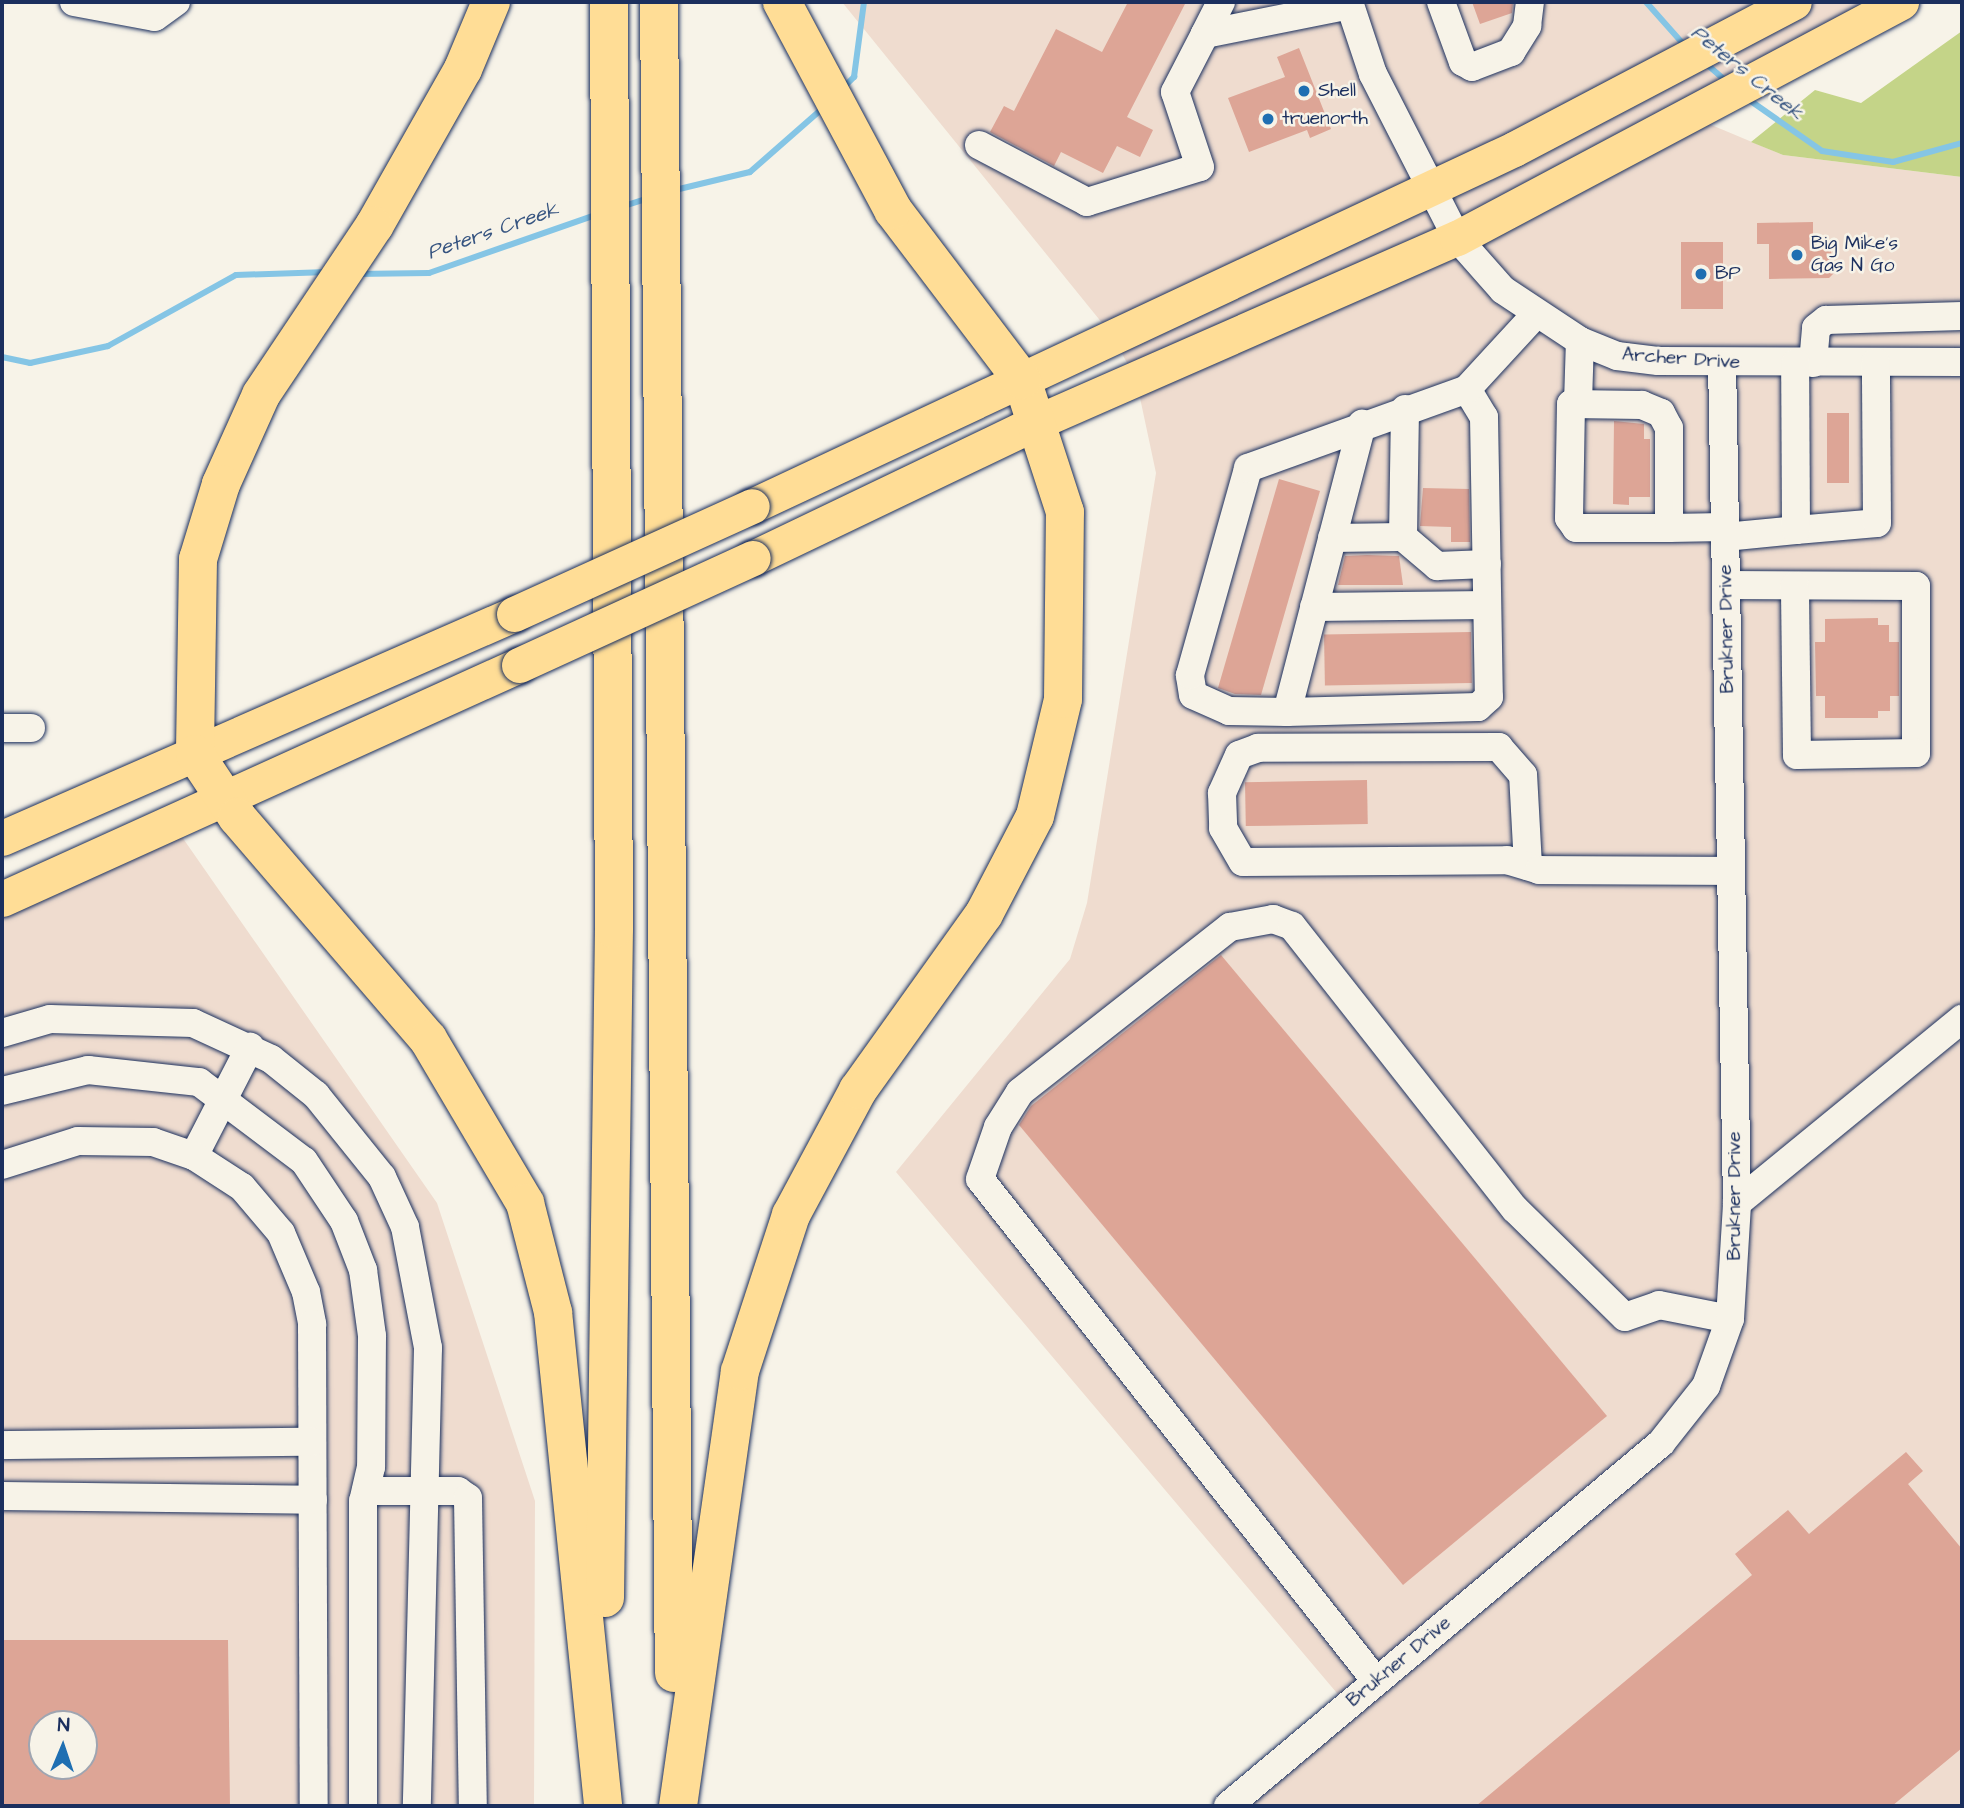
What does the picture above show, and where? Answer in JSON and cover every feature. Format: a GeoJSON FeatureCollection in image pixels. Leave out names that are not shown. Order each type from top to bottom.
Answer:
{"type":"FeatureCollection","features":[{"type":"Feature","properties":{"kind":"highway"},"geometry":{"type":"LineString","coordinates":[[491,2],[463,69],[374,226],[261,395],[221,484],[198,559],[195,754],[226,801],[428,1039],[524,1203],[553,1312],[604,1806]]}},
{"type":"Feature","properties":{"kind":"highway"},"geometry":{"type":"LineString","coordinates":[[604,1806],[614,929],[609,2]]}},
{"type":"Feature","properties":{"kind":"highway"},"geometry":{"type":"LineString","coordinates":[[659,2],[676,1806]]}},
{"type":"Feature","properties":{"kind":"highway"},"geometry":{"type":"LineString","coordinates":[[676,1806],[740,1371],[791,1215],[858,1090],[984,914],[1035,816],[1063,699],[1065,512],[1023,380],[893,210],[849,137],[786,14]]}},
{"type":"Feature","properties":{"kind":"main road"},"geometry":{"type":"LineString","coordinates":[[2,838],[514,614],[1023,380],[1431,186],[1650,78],[1794,2]]}},
{"type":"Feature","properties":{"kind":"main road"},"geometry":{"type":"LineString","coordinates":[[2,899],[226,801],[753,558],[1037,422],[1457,238],[1804,57],[1901,2]]}},
{"type":"Feature","properties":{"kind":"street"},"geometry":{"type":"LineString","coordinates":[[74,2],[155,17],[176,2]]}},
{"type":"Feature","properties":{"kind":"street"},"geometry":{"type":"LineString","coordinates":[[979,145],[1087,202],[1200,167],[1175,92],[1221,2]]}},
{"type":"Feature","properties":{"kind":"street"},"geometry":{"type":"LineString","coordinates":[[1441,2],[1463,62],[1480,66],[1511,52],[1527,26],[1530,2]]}},
{"type":"Feature","properties":{"kind":"street"},"geometry":{"type":"LineString","coordinates":[[1205,34],[1349,3]]}},
{"type":"Feature","properties":{"kind":"street","name":"Archer Drive"},"geometry":{"type":"LineString","coordinates":[[1349,3],[1373,74],[1457,238],[1503,290],[1580,341],[1617,356],[1723,364],[1962,362]]}},
{"type":"Feature","properties":{"kind":"street"},"geometry":{"type":"LineString","coordinates":[[1467,389],[1484,417],[1489,697],[1478,707],[1287,712],[1229,711],[1193,695],[1190,675],[1240,481],[1267,457],[1467,389],[1536,314]]}},
{"type":"Feature","properties":{"kind":"street"},"geometry":{"type":"LineString","coordinates":[[1796,530],[1804,363],[1816,328],[1826,320],[1962,316]]}},
{"type":"Feature","properties":{"kind":"street"},"geometry":{"type":"LineString","coordinates":[[1577,403],[1580,341]]}},
{"type":"Feature","properties":{"kind":"street"},"geometry":{"type":"LineString","coordinates":[[1669,528],[1669,428],[1661,413],[1642,405],[1571,404],[1569,519],[1576,528],[1669,528],[1725,532],[1796,530],[1877,523],[1876,362]]}},
{"type":"Feature","properties":{"kind":"street","name":"Brukner Drive"},"geometry":{"type":"LineString","coordinates":[[1228,1806],[1661,1443],[1706,1385],[1730,1319],[1737,1203],[1723,364]]}},
{"type":"Feature","properties":{"kind":"street"},"geometry":{"type":"LineString","coordinates":[[1404,537],[1405,409]]}},
{"type":"Feature","properties":{"kind":"street"},"geometry":{"type":"LineString","coordinates":[[1287,712],[1362,424]]}},
{"type":"Feature","properties":{"kind":"street"},"geometry":{"type":"LineString","coordinates":[[1332,538],[1404,537],[1437,566],[1487,564]]}},
{"type":"Feature","properties":{"kind":"street"},"geometry":{"type":"LineString","coordinates":[[1726,585],[1916,586],[1916,753],[1797,755],[1795,586]]}},
{"type":"Feature","properties":{"kind":"street"},"geometry":{"type":"LineString","coordinates":[[1314,607],[1488,605]]}},
{"type":"Feature","properties":{"kind":"street"},"geometry":{"type":"LineString","coordinates":[[2,728],[31,728]]}},
{"type":"Feature","properties":{"kind":"street"},"geometry":{"type":"LineString","coordinates":[[1528,866],[1523,775],[1499,747],[1258,748],[1239,755],[1222,793],[1223,828],[1243,862],[1507,860],[1528,866],[1730,871]]}},
{"type":"Feature","properties":{"kind":"street"},"geometry":{"type":"LineString","coordinates":[[1376,1681],[980,1179],[998,1126],[1020,1092],[1230,927],[1273,919],[1292,926],[1515,1209],[1625,1317],[1659,1305],[1730,1319]]}},
{"type":"Feature","properties":{"kind":"street"},"geometry":{"type":"LineString","coordinates":[[2,1033],[50,1019],[120,1017],[192,1023],[250,1047],[316,1095],[353,1135],[405,1227],[428,1349],[417,1806]]}},
{"type":"Feature","properties":{"kind":"street"},"geometry":{"type":"LineString","coordinates":[[1737,1203],[1962,1019]]}},
{"type":"Feature","properties":{"kind":"street"},"geometry":{"type":"LineString","coordinates":[[194,1156],[250,1047]]}},
{"type":"Feature","properties":{"kind":"street"},"geometry":{"type":"LineString","coordinates":[[2,1091],[88,1070],[157,1073],[199,1082],[304,1161],[344,1222],[363,1270],[372,1336],[366,1491],[363,1806]]}},
{"type":"Feature","properties":{"kind":"street"},"geometry":{"type":"LineString","coordinates":[[2,1165],[103,1138],[153,1142],[194,1156],[264,1210],[296,1264],[312,1324],[314,1806]]}},
{"type":"Feature","properties":{"kind":"street"},"geometry":{"type":"LineString","coordinates":[[2,1445],[312,1450]]}},
{"type":"Feature","properties":{"kind":"street"},"geometry":{"type":"LineString","coordinates":[[366,1491],[458,1491],[473,1511],[473,1806]]}},
{"type":"Feature","properties":{"kind":"street"},"geometry":{"type":"LineString","coordinates":[[2,1496],[313,1500]]}},
{"type":"Feature","properties":{"kind":"shaded area"},"geometry":{"type":"Polygon","coordinates":[[[842,2],[1901,2],[1690,116],[1783,155],[1962,177],[1962,1806],[1228,1806],[1347,1705],[896,1172],[1070,959],[1087,903],[1156,473],[1136,379],[1111,334],[842,2]]]}},
{"type":"Feature","properties":{"kind":"shaded area"},"geometry":{"type":"Polygon","coordinates":[[[173,824],[437,1203],[535,1501],[534,1806],[2,1806],[2,899],[173,824]]]}},
{"type":"Feature","properties":{"kind":"green space"},"geometry":{"type":"Polygon","coordinates":[[[1962,31],[1962,177],[1783,155],[1751,142],[1815,90],[1861,103],[1962,31]]]}},
{"type":"Feature","properties":{"kind":"building"},"geometry":{"type":"Polygon","coordinates":[[[1128,2],[1186,2],[1127,117],[1153,130],[1140,157],[1117,146],[1103,173],[1061,152],[1054,166],[990,132],[1004,106],[1014,111],[1056,29],[1102,52],[1128,2]]]}},
{"type":"Feature","properties":{"kind":"building"},"geometry":{"type":"Polygon","coordinates":[[[1472,2],[1513,2],[1512,13],[1480,24],[1472,2]]]}},
{"type":"Feature","properties":{"kind":"building"},"geometry":{"type":"Polygon","coordinates":[[[1299,48],[1331,129],[1310,138],[1307,130],[1249,152],[1228,98],[1285,77],[1277,57],[1299,48]]]}},
{"type":"Feature","properties":{"kind":"building"},"geometry":{"type":"Polygon","coordinates":[[[1813,222],[1813,241],[1829,241],[1835,272],[1829,278],[1769,279],[1769,244],[1757,244],[1757,223],[1813,222]]]}},
{"type":"Feature","properties":{"kind":"building"},"geometry":{"type":"Polygon","coordinates":[[[1681,242],[1723,242],[1723,309],[1681,309],[1681,242]]]}},
{"type":"Feature","properties":{"kind":"building"},"geometry":{"type":"Polygon","coordinates":[[[1827,413],[1849,413],[1849,483],[1827,483],[1827,413]]]}},
{"type":"Feature","properties":{"kind":"building"},"geometry":{"type":"Polygon","coordinates":[[[1614,421],[1644,424],[1644,439],[1650,439],[1650,497],[1629,497],[1629,505],[1613,504],[1614,421]]]}},
{"type":"Feature","properties":{"kind":"building"},"geometry":{"type":"Polygon","coordinates":[[[1279,479],[1320,491],[1261,695],[1235,694],[1218,688],[1279,479]]]}},
{"type":"Feature","properties":{"kind":"building"},"geometry":{"type":"Polygon","coordinates":[[[1423,488],[1469,489],[1470,542],[1451,542],[1451,527],[1420,526],[1423,488]]]}},
{"type":"Feature","properties":{"kind":"building"},"geometry":{"type":"Polygon","coordinates":[[[1345,556],[1399,556],[1403,585],[1338,585],[1345,556]]]}},
{"type":"Feature","properties":{"kind":"building"},"geometry":{"type":"Polygon","coordinates":[[[1878,618],[1878,625],[1889,625],[1889,642],[1899,642],[1899,696],[1890,696],[1890,711],[1878,711],[1878,718],[1825,718],[1825,696],[1816,696],[1815,642],[1825,642],[1825,619],[1878,618]]]}},
{"type":"Feature","properties":{"kind":"building"},"geometry":{"type":"Polygon","coordinates":[[[1471,632],[1472,683],[1325,686],[1324,635],[1471,632]]]}},
{"type":"Feature","properties":{"kind":"building"},"geometry":{"type":"Polygon","coordinates":[[[1367,780],[1368,824],[1246,826],[1245,782],[1367,780]]]}},
{"type":"Feature","properties":{"kind":"building"},"geometry":{"type":"Polygon","coordinates":[[[1221,955],[1607,1416],[1403,1585],[1019,1125],[1031,1106],[1221,955]]]}},
{"type":"Feature","properties":{"kind":"building"},"geometry":{"type":"Polygon","coordinates":[[[1906,1452],[1923,1471],[1908,1484],[1962,1549],[1962,1748],[1892,1806],[1476,1806],[1752,1575],[1735,1554],[1788,1510],[1809,1534],[1906,1452]]]}},
{"type":"Feature","properties":{"kind":"building"},"geometry":{"type":"Polygon","coordinates":[[[2,1640],[228,1640],[230,1806],[2,1806],[2,1640]]]}},
{"type":"Feature","properties":{"kind":"waterway","name":"Peters Creek"},"geometry":{"type":"LineString","coordinates":[[843,88],[854,77],[864,2]]}},
{"type":"Feature","properties":{"kind":"waterway","name":"Peters Creek"},"geometry":{"type":"LineString","coordinates":[[1646,2],[1686,47]]}},
{"type":"Feature","properties":{"kind":"waterway","name":"Peters Creek"},"geometry":{"type":"LineString","coordinates":[[1703,61],[1726,81]]}},
{"type":"Feature","properties":{"kind":"waterway","name":"Peters Creek"},"geometry":{"type":"LineString","coordinates":[[1745,97],[1822,151],[1893,162],[1962,143]]}},
{"type":"Feature","properties":{"kind":"waterway","name":"Peters Creek"},"geometry":{"type":"LineString","coordinates":[[675,190],[750,172],[823,108]]}},
{"type":"Feature","properties":{"kind":"waterway","name":"Peters Creek"},"geometry":{"type":"LineString","coordinates":[[621,207],[648,198]]}},
{"type":"Feature","properties":{"kind":"waterway","name":"Peters Creek"},"geometry":{"type":"LineString","coordinates":[[356,274],[429,273],[598,214]]}},
{"type":"Feature","properties":{"kind":"waterway","name":"Peters Creek"},"geometry":{"type":"LineString","coordinates":[[2,357],[30,363],[108,346],[236,275],[328,272]]}},
{"type":"Feature","properties":{"kind":"place","name":"Shell"},"geometry":{"type":"Point","coordinates":[1304,91]}},
{"type":"Feature","properties":{"kind":"place","name":"truenorth"},"geometry":{"type":"Point","coordinates":[1268,119]}},
{"type":"Feature","properties":{"kind":"place","name":"Big Mike's Gas N Go"},"geometry":{"type":"Point","coordinates":[1797,255]}},
{"type":"Feature","properties":{"kind":"place","name":"BP"},"geometry":{"type":"Point","coordinates":[1701,274]}}]}
